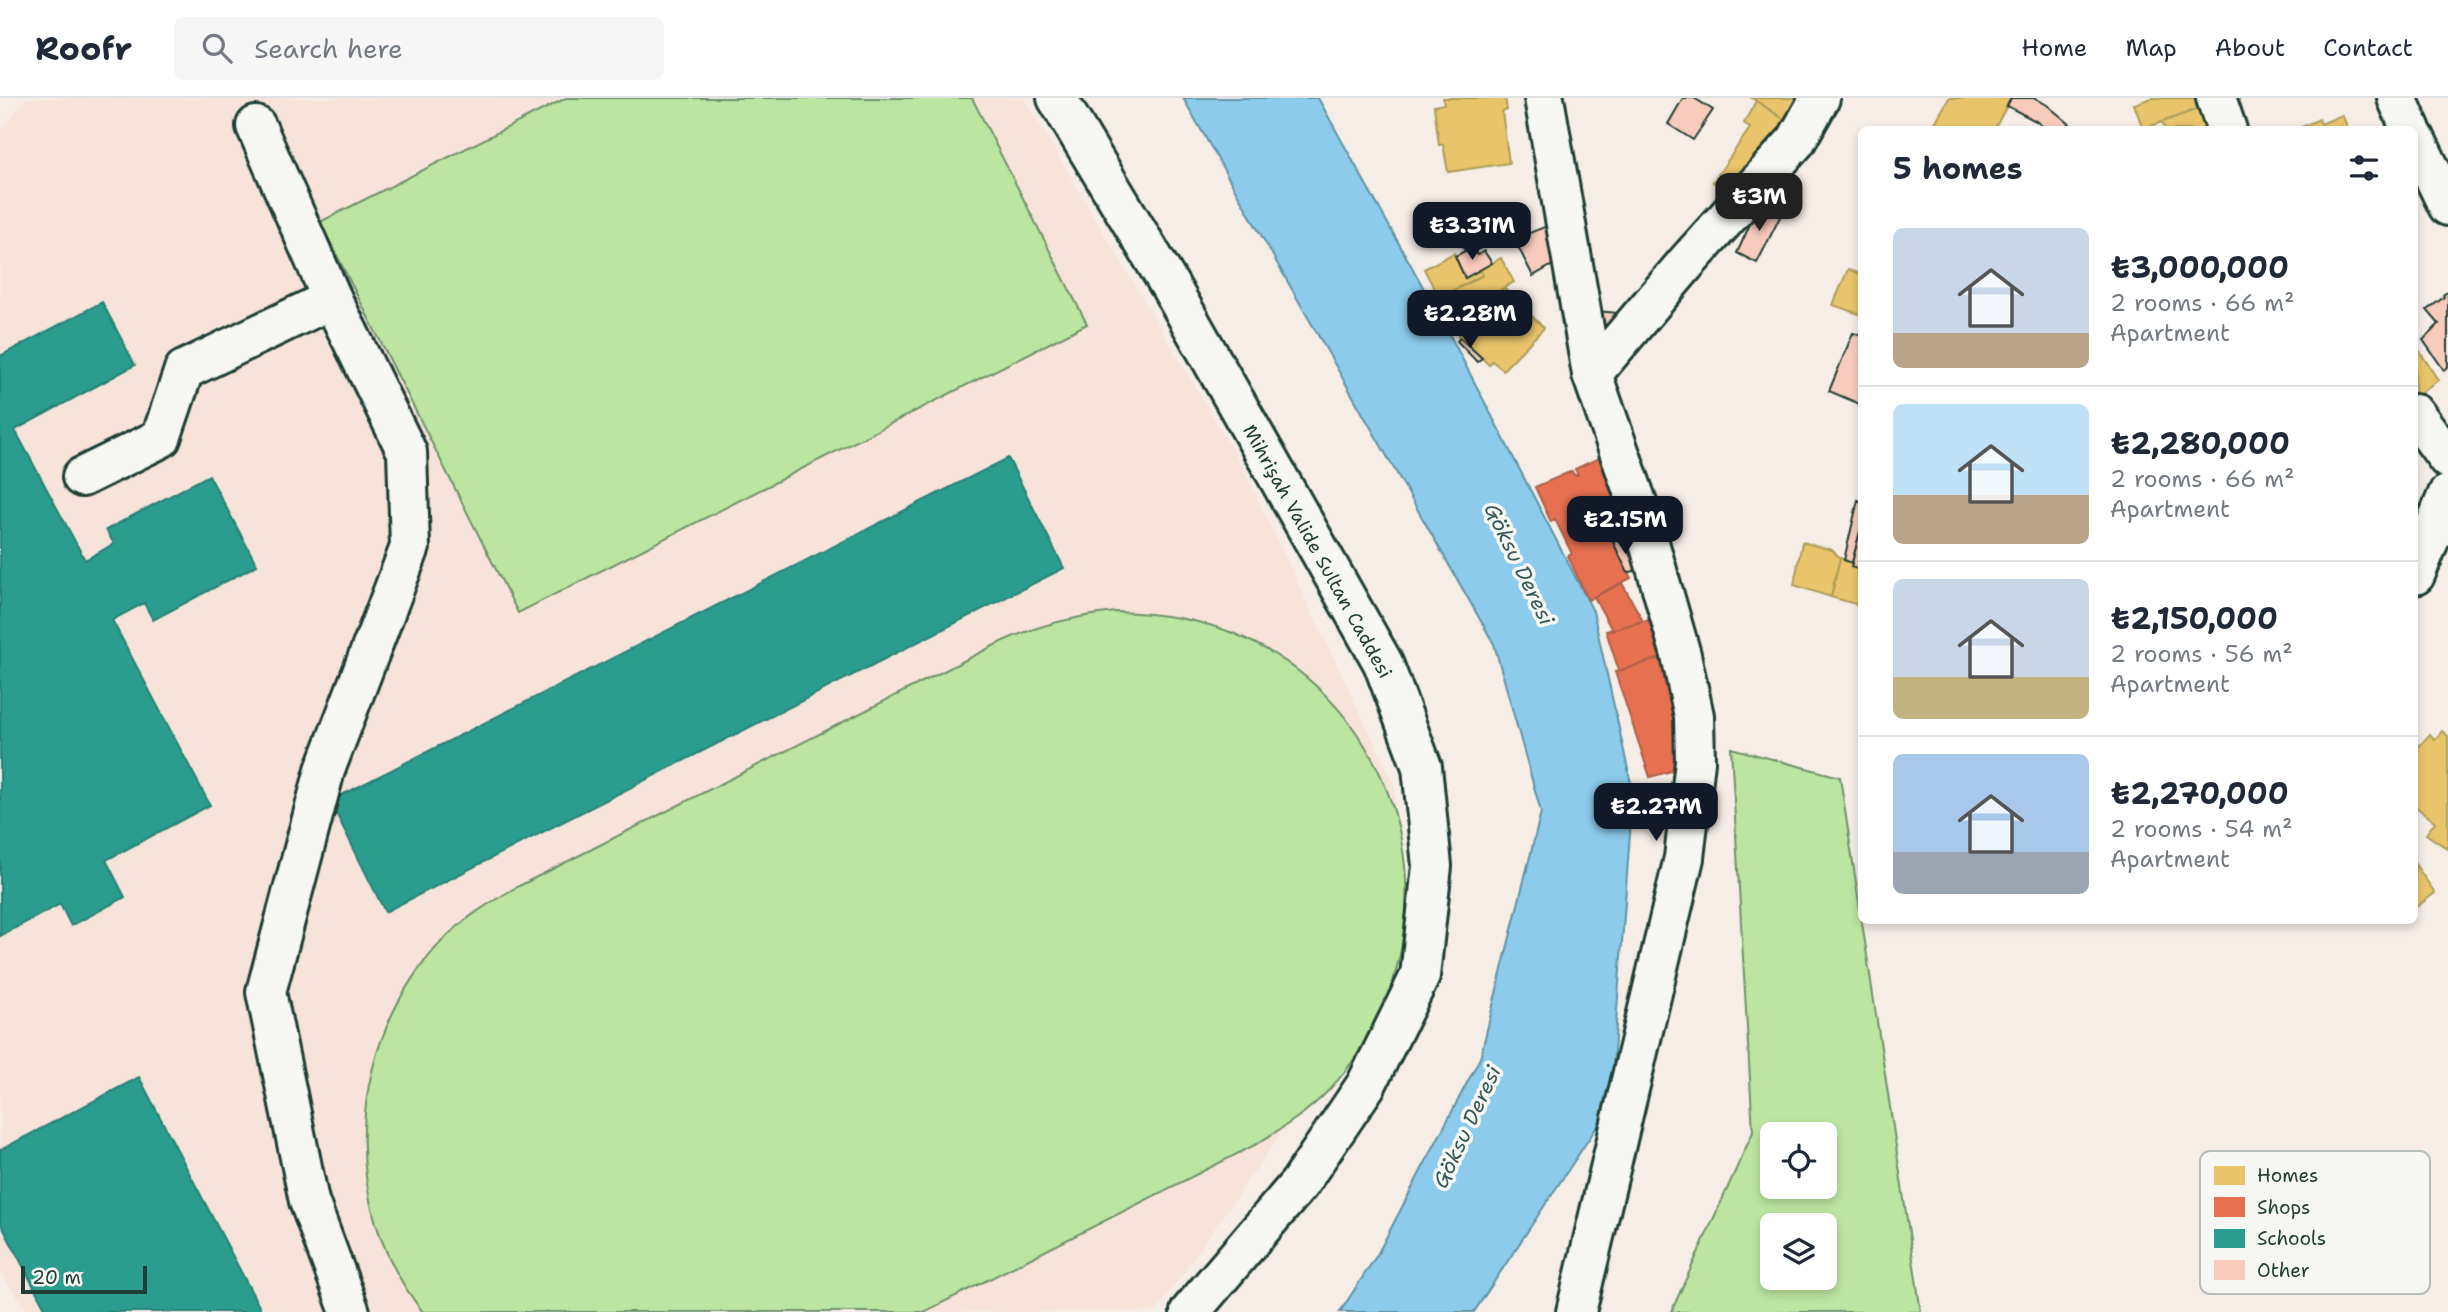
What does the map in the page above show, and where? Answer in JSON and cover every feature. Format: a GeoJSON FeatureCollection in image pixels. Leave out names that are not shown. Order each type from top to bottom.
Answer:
{"type":"FeatureCollection","features":[{"type":"Feature","properties":{"kind":"street","name":"Mihrişah Valide Sultan Caddesi"},"geometry":{"type":"LineString","coordinates":[[1057,98],[1170,286],[1383,663],[1422,767],[1432,866],[1420,976],[1366,1085],[1299,1184],[1190,1312]]}},
{"type":"Feature","properties":{"kind":"street"},"geometry":{"type":"LineString","coordinates":[[1544,98],[1592,374],[1640,512],[1681,655],[1694,716],[1695,761],[1684,858],[1576,1312]]}},
{"type":"Feature","properties":{"kind":"street"},"geometry":{"type":"LineString","coordinates":[[1592,374],[1687,262],[1796,141],[1820,98]]}},
{"type":"Feature","properties":{"kind":"street"},"geometry":{"type":"LineString","coordinates":[[2216,98],[2226,126]]}},
{"type":"Feature","properties":{"kind":"street"},"geometry":{"type":"LineString","coordinates":[[2398,98],[2409,126]]}},
{"type":"Feature","properties":{"kind":"street"},"geometry":{"type":"LineString","coordinates":[[256,126],[332,299],[407,452],[410,547],[326,770],[266,992],[309,1201],[350,1312]]}},
{"type":"Feature","properties":{"kind":"street"},"geometry":{"type":"LineString","coordinates":[[2418,144],[2448,206]]}},
{"type":"Feature","properties":{"kind":"street"},"geometry":{"type":"LineString","coordinates":[[82,477],[162,438],[184,370],[332,299]]}},
{"type":"Feature","properties":{"kind":"street"},"geometry":{"type":"LineString","coordinates":[[2418,418],[2448,459]]}},
{"type":"Feature","properties":{"kind":"street"},"geometry":{"type":"LineString","coordinates":[[2418,568],[2448,494]]}},
{"type":"Feature","properties":{"kind":"shaded area"},"geometry":{"type":"Polygon","coordinates":[[[26,98],[1024,98],[1242,466],[1395,786],[1394,924],[1304,1100],[1156,1312],[28,1312],[0,1272],[0,132],[26,98]]]}},
{"type":"Feature","properties":{"kind":"green space"},"geometry":{"type":"Polygon","coordinates":[[[566,98],[972,98],[1087,324],[518,613],[320,222],[566,98]]]}},
{"type":"Feature","properties":{"kind":"green space"},"geometry":{"type":"Polygon","coordinates":[[[1116,612],[1177,617],[1206,624],[1235,634],[1297,670],[1346,718],[1380,775],[1401,838],[1406,904],[1396,970],[1370,1034],[1328,1091],[1303,1114],[1255,1145],[924,1312],[423,1312],[395,1269],[376,1222],[366,1173],[364,1123],[371,1074],[387,1026],[411,981],[442,941],[467,919],[515,888],[1001,642],[1057,622],[1116,612]]]}},
{"type":"Feature","properties":{"kind":"green space"},"geometry":{"type":"Polygon","coordinates":[[[1731,748],[1840,777],[1858,896],[1858,924],[1862,924],[1921,1312],[1671,1312],[1753,1132],[1731,748]]]}},
{"type":"Feature","properties":{"kind":"water","name":"Göksu Deresi"},"geometry":{"type":"Polygon","coordinates":[[[1183,98],[1318,98],[1453,341],[1593,611],[1633,792],[1610,1107],[1474,1312],[1340,1312],[1377,1255],[1480,1058],[1541,812],[1494,644],[1183,98]]]}},
{"type":"Feature","properties":{"kind":"building: Homes"},"geometry":{"type":"Polygon","coordinates":[[[1443,98],[1505,98],[1507,110],[1502,112],[1509,163],[1448,172],[1443,144],[1439,145],[1434,106],[1444,104],[1443,98]]]}},
{"type":"Feature","properties":{"kind":"building: Homes"},"geometry":{"type":"Polygon","coordinates":[[[1752,98],[1813,98],[1795,127],[1752,98]]]}},
{"type":"Feature","properties":{"kind":"building: Homes"},"geometry":{"type":"Polygon","coordinates":[[[1949,98],[2011,98],[1996,126],[1933,126],[1949,98]]]}},
{"type":"Feature","properties":{"kind":"building: Homes"},"geometry":{"type":"Polygon","coordinates":[[[2152,98],[2200,98],[2204,107],[2151,126],[2142,126],[2134,104],[2152,98]]]}},
{"type":"Feature","properties":{"kind":"building: Homes"},"geometry":{"type":"Polygon","coordinates":[[[1756,101],[1790,123],[1734,198],[1713,182],[1750,128],[1744,123],[1756,101]]]}},
{"type":"Feature","properties":{"kind":"building: Homes"},"geometry":{"type":"Polygon","coordinates":[[[2206,106],[2215,126],[2164,126],[2162,122],[2206,106]]]}},
{"type":"Feature","properties":{"kind":"building: Homes"},"geometry":{"type":"Polygon","coordinates":[[[2342,115],[2347,126],[2304,126],[2319,119],[2321,124],[2342,115]]]}},
{"type":"Feature","properties":{"kind":"building: Homes"},"geometry":{"type":"Polygon","coordinates":[[[1454,253],[1465,278],[1480,270],[1483,275],[1439,298],[1424,269],[1454,253]]]}},
{"type":"Feature","properties":{"kind":"building: Homes"},"geometry":{"type":"Polygon","coordinates":[[[1501,258],[1514,282],[1500,290],[1460,333],[1439,298],[1483,275],[1480,270],[1501,258]]]}},
{"type":"Feature","properties":{"kind":"building: Homes"},"geometry":{"type":"Polygon","coordinates":[[[1848,269],[1858,273],[1858,314],[1833,305],[1848,269]]]}},
{"type":"Feature","properties":{"kind":"building: Homes"},"geometry":{"type":"Polygon","coordinates":[[[1504,288],[1544,328],[1503,370],[1492,361],[1489,365],[1458,335],[1504,288]]]}},
{"type":"Feature","properties":{"kind":"building: Homes"},"geometry":{"type":"Polygon","coordinates":[[[2418,349],[2438,380],[2418,395],[2418,349]]]}},
{"type":"Feature","properties":{"kind":"building: Homes"},"geometry":{"type":"Polygon","coordinates":[[[2418,504],[2433,516],[2418,542],[2418,504]]]}},
{"type":"Feature","properties":{"kind":"building: Homes"},"geometry":{"type":"Polygon","coordinates":[[[1802,542],[1832,550],[1840,558],[1831,597],[1794,585],[1802,542]]]}},
{"type":"Feature","properties":{"kind":"building: Homes"},"geometry":{"type":"Polygon","coordinates":[[[1840,558],[1858,569],[1858,605],[1831,597],[1840,558]]]}},
{"type":"Feature","properties":{"kind":"building: Homes"},"geometry":{"type":"Polygon","coordinates":[[[2442,731],[2448,736],[2448,849],[2426,834],[2435,822],[2418,808],[2418,748],[2430,734],[2435,740],[2442,731]]]}},
{"type":"Feature","properties":{"kind":"building: Homes"},"geometry":{"type":"Polygon","coordinates":[[[2418,868],[2435,893],[2418,906],[2418,868]]]}},
{"type":"Feature","properties":{"kind":"building: Shops"},"geometry":{"type":"Polygon","coordinates":[[[1603,456],[1633,532],[1613,542],[1631,578],[1588,600],[1568,556],[1572,554],[1555,519],[1551,522],[1535,487],[1572,471],[1574,475],[1578,475],[1575,469],[1603,456]]]}},
{"type":"Feature","properties":{"kind":"building: Shops"},"geometry":{"type":"Polygon","coordinates":[[[1622,583],[1643,621],[1612,630],[1594,597],[1622,583]]]}},
{"type":"Feature","properties":{"kind":"building: Shops"},"geometry":{"type":"Polygon","coordinates":[[[1660,617],[1671,656],[1619,671],[1606,631],[1660,617]]]}},
{"type":"Feature","properties":{"kind":"building: Shops"},"geometry":{"type":"Polygon","coordinates":[[[1674,654],[1693,765],[1650,777],[1615,672],[1674,654]]]}},
{"type":"Feature","properties":{"kind":"building: Schools"},"geometry":{"type":"Polygon","coordinates":[[[102,302],[135,365],[15,430],[85,560],[114,544],[106,530],[209,475],[257,565],[153,620],[144,603],[112,620],[210,805],[106,860],[125,897],[71,926],[60,904],[0,936],[0,356],[102,302]]]}},
{"type":"Feature","properties":{"kind":"building: Schools"},"geometry":{"type":"Polygon","coordinates":[[[1008,458],[1064,568],[385,912],[330,801],[1008,458]]]}},
{"type":"Feature","properties":{"kind":"building: Schools"},"geometry":{"type":"Polygon","coordinates":[[[139,1077],[262,1312],[47,1312],[0,1222],[0,1150],[139,1077]]]}},
{"type":"Feature","properties":{"kind":"building: Other"},"geometry":{"type":"Polygon","coordinates":[[[1683,98],[1694,98],[1713,110],[1693,140],[1668,124],[1683,98]]]}},
{"type":"Feature","properties":{"kind":"building: Other"},"geometry":{"type":"Polygon","coordinates":[[[2011,98],[2035,98],[2072,126],[2042,126],[2007,106],[2011,98]]]}},
{"type":"Feature","properties":{"kind":"building: Other"},"geometry":{"type":"Polygon","coordinates":[[[1759,204],[1781,215],[1757,263],[1737,253],[1759,204]]]}},
{"type":"Feature","properties":{"kind":"building: Other"},"geometry":{"type":"Polygon","coordinates":[[[1552,224],[1561,260],[1533,276],[1514,239],[1552,224]]]}},
{"type":"Feature","properties":{"kind":"building: Other"},"geometry":{"type":"Polygon","coordinates":[[[1484,226],[1490,244],[1475,251],[1473,247],[1465,251],[1457,237],[1484,226]]]}},
{"type":"Feature","properties":{"kind":"building: Other"},"geometry":{"type":"Polygon","coordinates":[[[1473,247],[1477,255],[1484,251],[1492,263],[1465,278],[1455,256],[1473,247]]]}},
{"type":"Feature","properties":{"kind":"building: Other"},"geometry":{"type":"Polygon","coordinates":[[[2448,291],[2448,367],[2444,370],[2423,340],[2439,324],[2427,310],[2448,291]]]}},
{"type":"Feature","properties":{"kind":"building: Other"},"geometry":{"type":"Polygon","coordinates":[[[1597,311],[1629,314],[1617,337],[1596,332],[1597,311]]]}},
{"type":"Feature","properties":{"kind":"building: Other"},"geometry":{"type":"Polygon","coordinates":[[[1853,333],[1858,335],[1858,403],[1829,391],[1853,333]]]}},
{"type":"Feature","properties":{"kind":"building: Other"},"geometry":{"type":"Polygon","coordinates":[[[1460,338],[1482,358],[1477,362],[1457,341],[1460,338]]]}},
{"type":"Feature","properties":{"kind":"building: Other"},"geometry":{"type":"Polygon","coordinates":[[[1858,500],[1858,540],[1852,563],[1844,560],[1858,500]]]}},
{"type":"Feature","properties":{"kind":"building: Other"},"geometry":{"type":"Polygon","coordinates":[[[1622,538],[1637,570],[1628,573],[1613,542],[1622,538]]]}},
{"type":"Feature","properties":{"kind":"building: Other"},"geometry":{"type":"Polygon","coordinates":[[[1858,540],[1858,569],[1851,567],[1858,540]]]}}]}
